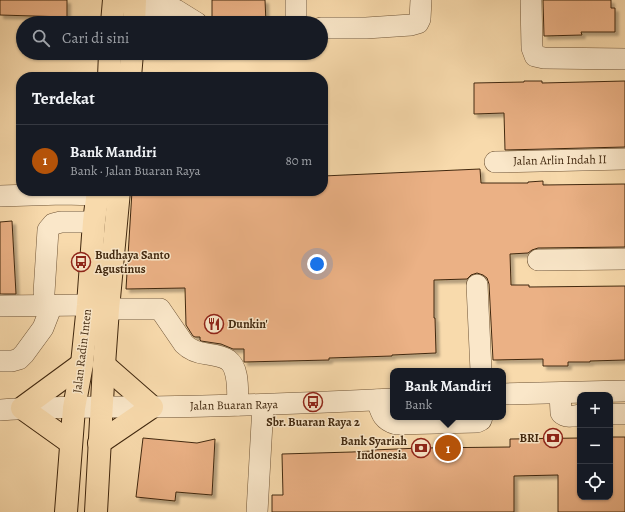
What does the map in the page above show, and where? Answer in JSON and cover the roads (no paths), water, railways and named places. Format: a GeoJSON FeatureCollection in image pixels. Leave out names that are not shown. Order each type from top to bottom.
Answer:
{"type":"FeatureCollection","features":[{"type":"Feature","properties":{"kind":"main road"},"geometry":{"type":"LineString","coordinates":[[113,16],[114,0]]}},
{"type":"Feature","properties":{"kind":"main road"},"geometry":{"type":"LineString","coordinates":[[109,72],[110,60]]}},
{"type":"Feature","properties":{"kind":"main road"},"geometry":{"type":"LineString","coordinates":[[130,72],[131,60]]}},
{"type":"Feature","properties":{"kind":"main road","name":"Jalan Radin Inten"},"geometry":{"type":"LineString","coordinates":[[96,512],[104,365],[98,307],[94,222],[98,196]]}},
{"type":"Feature","properties":{"kind":"main road","name":"Jalan Radin Inten"},"geometry":{"type":"LineString","coordinates":[[66,512],[74,408],[82,364],[98,307],[118,196]]}},
{"type":"Feature","properties":{"kind":"main road"},"geometry":{"type":"LineString","coordinates":[[71,443],[22,408],[82,364]]}},
{"type":"Feature","properties":{"kind":"main road"},"geometry":{"type":"LineString","coordinates":[[100,443],[152,407],[104,365]]}},
{"type":"Feature","properties":{"kind":"street"},"geometry":{"type":"LineString","coordinates":[[296,0],[296,16]]}},
{"type":"Feature","properties":{"kind":"street"},"geometry":{"type":"LineString","coordinates":[[328,28],[366,28],[411,25],[418,23],[420,18],[421,0]]}},
{"type":"Feature","properties":{"kind":"street"},"geometry":{"type":"LineString","coordinates":[[531,0],[538,53],[625,59]]}},
{"type":"Feature","properties":{"kind":"street"},"geometry":{"type":"LineString","coordinates":[[134,10],[156,6],[176,10],[186,16]]}},
{"type":"Feature","properties":{"kind":"street","name":"Jalan Arlin Indah II"},"geometry":{"type":"LineString","coordinates":[[495,162],[625,159]]}},
{"type":"Feature","properties":{"kind":"street"},"geometry":{"type":"LineString","coordinates":[[0,196],[16,195]]}},
{"type":"Feature","properties":{"kind":"street"},"geometry":{"type":"LineString","coordinates":[[0,361],[12,361],[19,358],[24,354],[42,328],[48,299],[48,230],[53,224],[61,222],[94,222]]}},
{"type":"Feature","properties":{"kind":"street"},"geometry":{"type":"LineString","coordinates":[[538,260],[625,259]]}},
{"type":"Feature","properties":{"kind":"street"},"geometry":{"type":"LineString","coordinates":[[477,285],[480,368]]}},
{"type":"Feature","properties":{"kind":"street"},"geometry":{"type":"LineString","coordinates":[[0,306],[48,299],[98,307],[160,310],[189,349],[200,353],[217,356],[228,360],[232,364],[237,378],[238,405]]}},
{"type":"Feature","properties":{"kind":"street"},"geometry":{"type":"LineString","coordinates":[[506,394],[625,391]]}},
{"type":"Feature","properties":{"kind":"street"},"geometry":{"type":"LineString","coordinates":[[560,393],[561,412],[563,415],[577,416]]}},
{"type":"Feature","properties":{"kind":"street"},"geometry":{"type":"LineString","coordinates":[[385,400],[384,418],[389,422],[396,424],[477,422],[481,420]]}},
{"type":"Feature","properties":{"kind":"street","name":"Jalan Buaran Raya"},"geometry":{"type":"LineString","coordinates":[[0,410],[22,408],[263,405],[385,400]]}},
{"type":"Feature","properties":{"kind":"street"},"geometry":{"type":"LineString","coordinates":[[257,512],[263,405]]}},
{"type":"Feature","properties":{"kind":"street"},"geometry":{"type":"LineString","coordinates":[[613,414],[625,414]]}},
{"type":"Feature","properties":{"kind":"place","name":"Budhaya Santo Agustinus"},"geometry":{"type":"Point","coordinates":[81,262]}},
{"type":"Feature","properties":{"kind":"place","name":"Dunkin'"},"geometry":{"type":"Point","coordinates":[214,324]}},
{"type":"Feature","properties":{"kind":"place","name":"Sbr. Buaran Raya 2"},"geometry":{"type":"Point","coordinates":[313,402]}},
{"type":"Feature","properties":{"kind":"place","name":"BRI"},"geometry":{"type":"Point","coordinates":[553,438]}},
{"type":"Feature","properties":{"kind":"place","name":"Bank Syariah Indonesia"},"geometry":{"type":"Point","coordinates":[421,448]}},
{"type":"Feature","properties":{"kind":"place","name":"Bank Mandiri"},"geometry":{"type":"Point","coordinates":[448,448]}}]}
